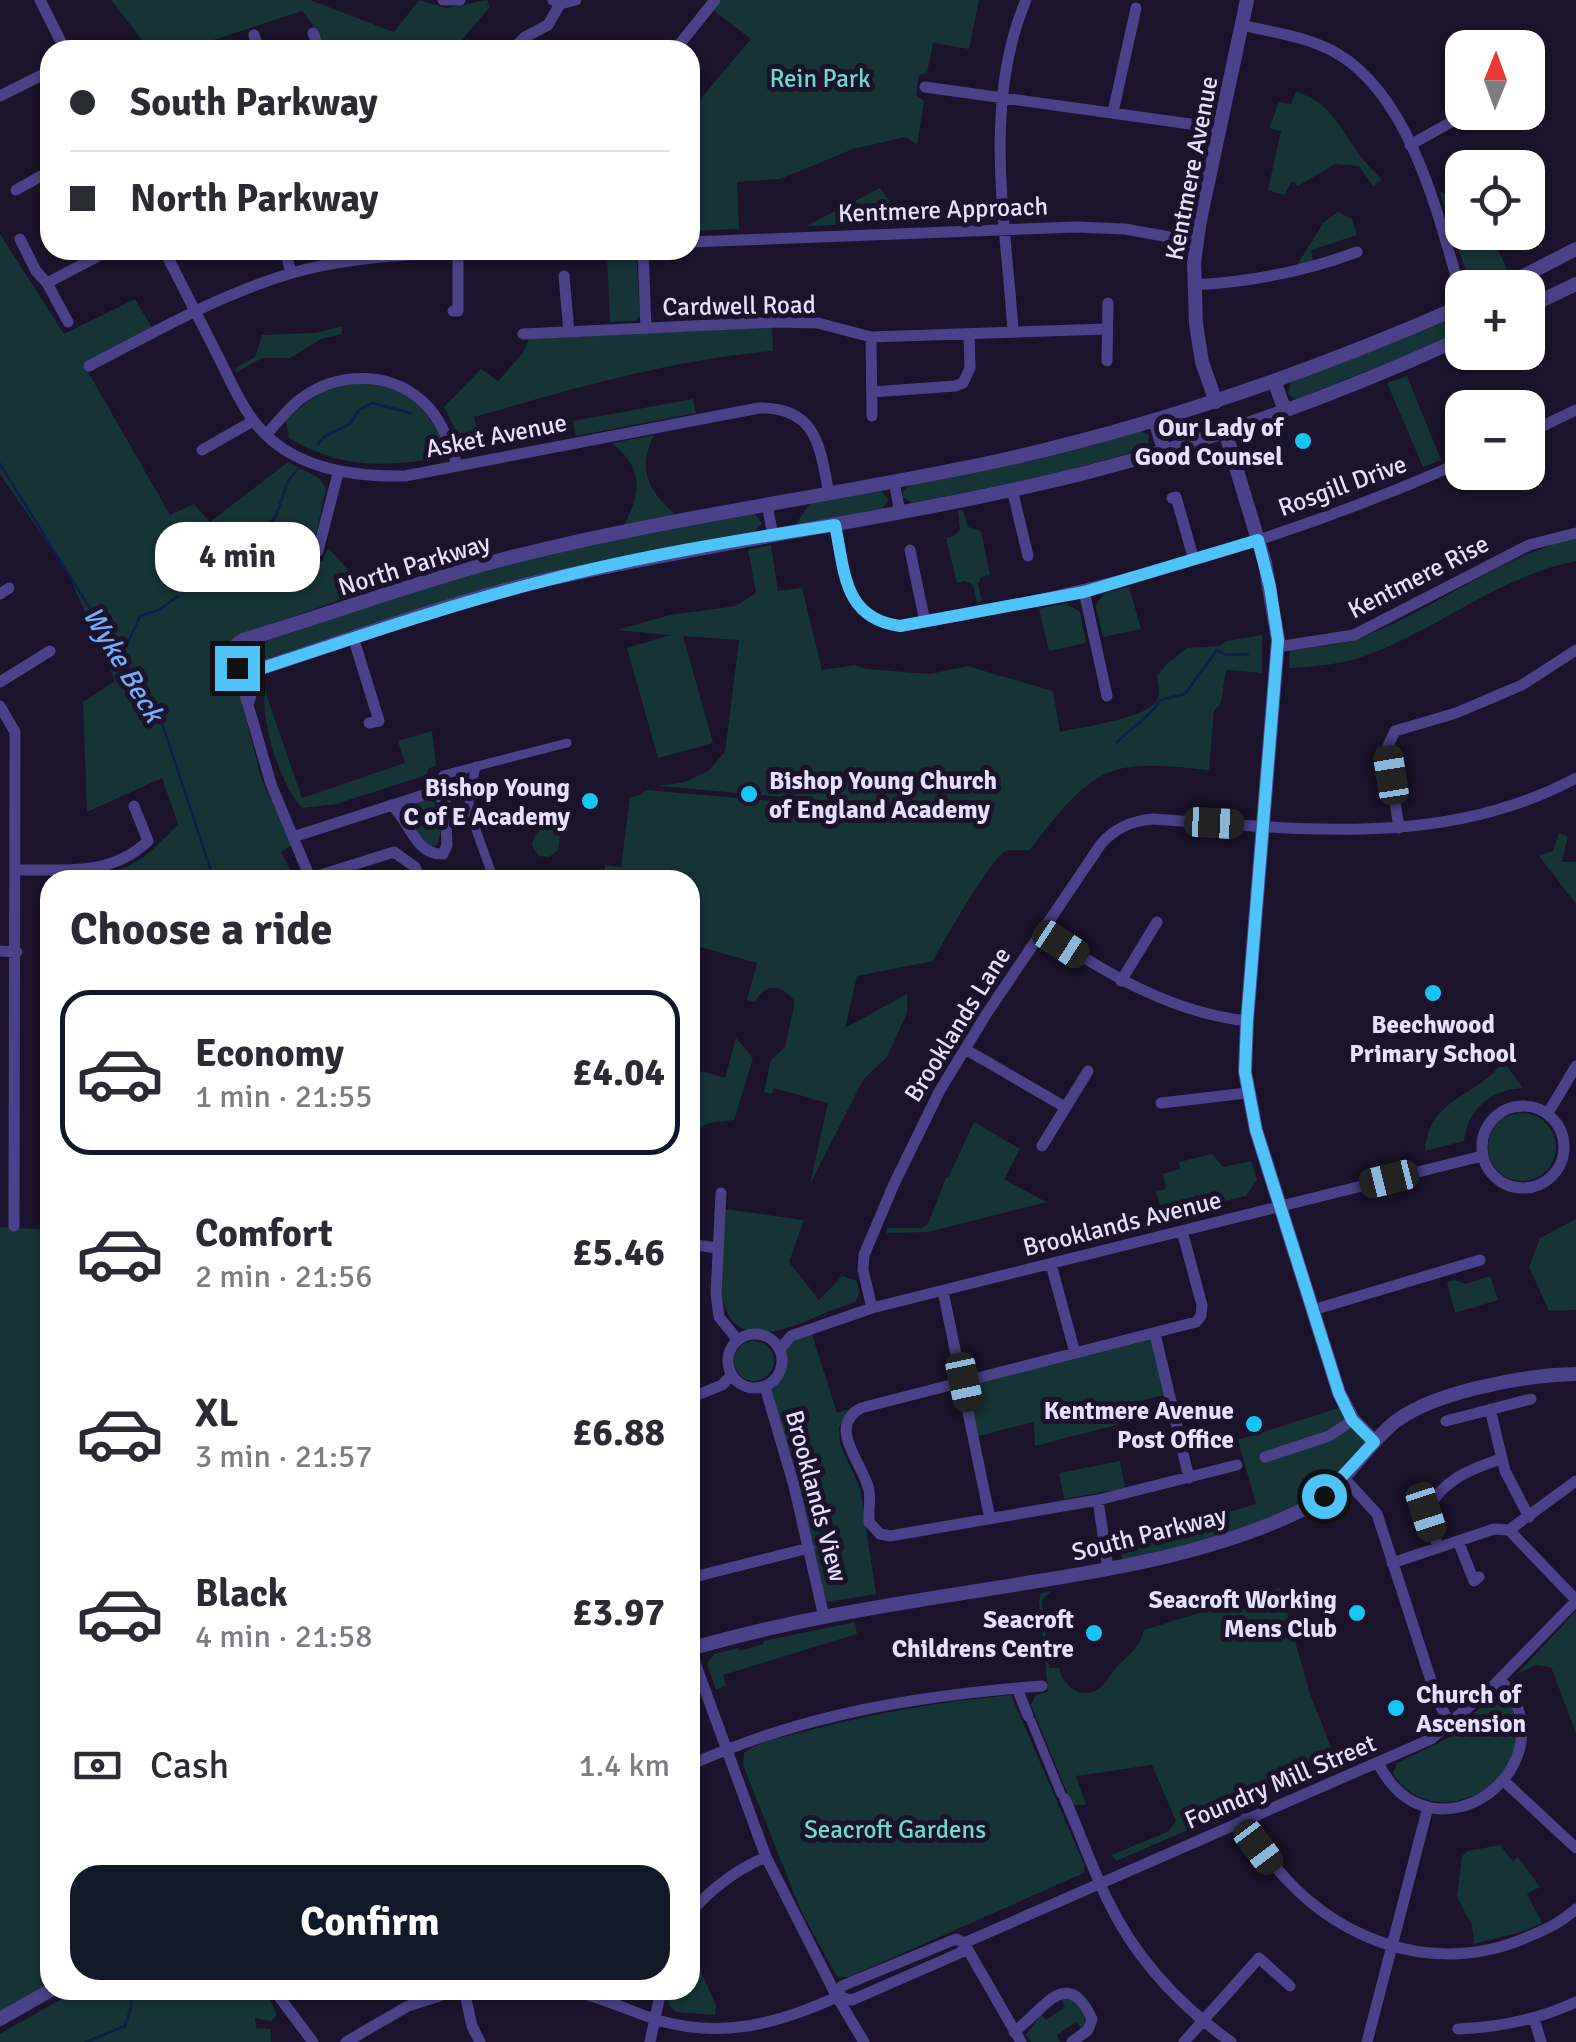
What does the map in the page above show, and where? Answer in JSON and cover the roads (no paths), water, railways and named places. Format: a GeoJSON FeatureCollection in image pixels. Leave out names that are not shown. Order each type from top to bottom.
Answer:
{"type":"FeatureCollection","features":[{"type":"Feature","properties":{"kind":"street"},"geometry":{"type":"LineString","coordinates":[[40,0],[60,40]]}},
{"type":"Feature","properties":{"kind":"street"},"geometry":{"type":"LineString","coordinates":[[443,0],[460,0]]}},
{"type":"Feature","properties":{"kind":"street"},"geometry":{"type":"LineString","coordinates":[[522,40],[548,25],[556,2],[576,0]]}},
{"type":"Feature","properties":{"kind":"street"},"geometry":{"type":"LineString","coordinates":[[683,40],[715,0]]}},
{"type":"Feature","properties":{"kind":"street"},"geometry":{"type":"LineString","coordinates":[[1013,331],[1002,96],[1010,49],[1026,0]]}},
{"type":"Feature","properties":{"kind":"street","name":"Kentmere Avenue"},"geometry":{"type":"LineString","coordinates":[[1216,402],[1202,362],[1193,284],[1196,242],[1247,0]]}},
{"type":"Feature","properties":{"kind":"street"},"geometry":{"type":"LineString","coordinates":[[1113,112],[1136,8]]}},
{"type":"Feature","properties":{"kind":"street"},"geometry":{"type":"LineString","coordinates":[[1242,26],[1314,43],[1341,56],[1376,88],[1410,144],[1430,192],[1454,270]]}},
{"type":"Feature","properties":{"kind":"street"},"geometry":{"type":"LineString","coordinates":[[313,33],[316,40]]}},
{"type":"Feature","properties":{"kind":"street"},"geometry":{"type":"LineString","coordinates":[[254,34],[256,40]]}},
{"type":"Feature","properties":{"kind":"street"},"geometry":{"type":"LineString","coordinates":[[0,96],[40,76]]}},
{"type":"Feature","properties":{"kind":"street"},"geometry":{"type":"LineString","coordinates":[[926,87],[1220,128]]}},
{"type":"Feature","properties":{"kind":"street"},"geometry":{"type":"LineString","coordinates":[[1410,144],[1445,125]]}},
{"type":"Feature","properties":{"kind":"street"},"geometry":{"type":"LineString","coordinates":[[16,190],[40,177]]}},
{"type":"Feature","properties":{"kind":"street","name":"Kentmere Approach"},"geometry":{"type":"LineString","coordinates":[[700,242],[1006,229],[1125,229],[1196,242]]}},
{"type":"Feature","properties":{"kind":"street"},"geometry":{"type":"LineString","coordinates":[[20,239],[68,322]]}},
{"type":"Feature","properties":{"kind":"street"},"geometry":{"type":"LineString","coordinates":[[1535,270],[1576,249]]}},
{"type":"Feature","properties":{"kind":"street"},"geometry":{"type":"LineString","coordinates":[[1193,284],[1257,280],[1357,252]]}},
{"type":"Feature","properties":{"kind":"street"},"geometry":{"type":"LineString","coordinates":[[47,283],[91,260]]}},
{"type":"Feature","properties":{"kind":"street","name":"Asket Avenue"},"geometry":{"type":"LineString","coordinates":[[169,260],[253,421],[294,455],[338,472],[405,476],[779,407],[799,416],[820,445],[830,494]]}},
{"type":"Feature","properties":{"kind":"street"},"geometry":{"type":"LineString","coordinates":[[288,260],[292,273]]}},
{"type":"Feature","properties":{"kind":"street"},"geometry":{"type":"LineString","coordinates":[[89,366],[194,310],[292,273],[354,260]]}},
{"type":"Feature","properties":{"kind":"street"},"geometry":{"type":"LineString","coordinates":[[454,311],[458,311],[458,260]]}},
{"type":"Feature","properties":{"kind":"street"},"geometry":{"type":"LineString","coordinates":[[643,260],[646,329]]}},
{"type":"Feature","properties":{"kind":"street"},"geometry":{"type":"LineString","coordinates":[[564,276],[569,332]]}},
{"type":"Feature","properties":{"kind":"street"},"geometry":{"type":"LineString","coordinates":[[1545,300],[1576,284]]}},
{"type":"Feature","properties":{"kind":"street"},"geometry":{"type":"LineString","coordinates":[[1107,361],[1108,303]]}},
{"type":"Feature","properties":{"kind":"street","name":"North Parkway"},"geometry":{"type":"LineString","coordinates":[[1445,313],[1275,382],[1155,420],[1055,447],[894,482],[622,532],[506,558],[243,640],[232,652],[237,668],[247,672],[545,580],[1012,490],[1164,450],[1285,411],[1445,345]]}},
{"type":"Feature","properties":{"kind":"street","name":"Cardwell Road"},"geometry":{"type":"LineString","coordinates":[[523,334],[818,323],[871,337],[1108,328]]}},
{"type":"Feature","properties":{"kind":"street"},"geometry":{"type":"LineString","coordinates":[[872,392],[963,382],[970,368],[969,334]]}},
{"type":"Feature","properties":{"kind":"street"},"geometry":{"type":"LineString","coordinates":[[871,337],[874,418]]}},
{"type":"Feature","properties":{"kind":"street"},"geometry":{"type":"LineString","coordinates":[[266,435],[311,392],[345,378],[377,379],[406,389],[429,408],[457,465]]}},
{"type":"Feature","properties":{"kind":"street"},"geometry":{"type":"LineString","coordinates":[[1275,382],[1285,411]]}},
{"type":"Feature","properties":{"kind":"street"},"geometry":{"type":"LineString","coordinates":[[1545,425],[1576,410]]}},
{"type":"Feature","properties":{"kind":"street"},"geometry":{"type":"LineString","coordinates":[[1155,420],[1164,450]]}},
{"type":"Feature","properties":{"kind":"street"},"geometry":{"type":"LineString","coordinates":[[202,450],[253,421]]}},
{"type":"Feature","properties":{"kind":"street"},"geometry":{"type":"LineString","coordinates":[[1225,431],[1270,587],[1277,647],[1247,1021],[1247,1093],[1339,1393],[1352,1420],[1374,1442]]}},
{"type":"Feature","properties":{"kind":"street","name":"Rosgill Drive"},"geometry":{"type":"LineString","coordinates":[[835,525],[855,603],[882,624],[900,626],[1084,592],[1258,540],[1445,468]]}},
{"type":"Feature","properties":{"kind":"street"},"geometry":{"type":"LineString","coordinates":[[318,551],[338,472]]}},
{"type":"Feature","properties":{"kind":"street"},"geometry":{"type":"LineString","coordinates":[[894,482],[900,512]]}},
{"type":"Feature","properties":{"kind":"street"},"geometry":{"type":"LineString","coordinates":[[1012,490],[1028,556]]}},
{"type":"Feature","properties":{"kind":"street"},"geometry":{"type":"LineString","coordinates":[[1172,498],[1176,497],[1194,560]]}},
{"type":"Feature","properties":{"kind":"street"},"geometry":{"type":"LineString","coordinates":[[767,505],[773,535]]}},
{"type":"Feature","properties":{"kind":"street","name":"Kentmere Rise"},"geometry":{"type":"LineString","coordinates":[[1277,647],[1354,634],[1529,545],[1576,533]]}},
{"type":"Feature","properties":{"kind":"street"},"geometry":{"type":"LineString","coordinates":[[913,547],[926,622]]}},
{"type":"Feature","properties":{"kind":"street"},"geometry":{"type":"LineString","coordinates":[[1084,592],[1107,696]]}},
{"type":"Feature","properties":{"kind":"street"},"geometry":{"type":"LineString","coordinates":[[353,637],[380,720],[369,724]]}},
{"type":"Feature","properties":{"kind":"street"},"geometry":{"type":"LineString","coordinates":[[1399,828],[1387,748],[1395,731],[1456,713],[1522,685],[1576,650]]}},
{"type":"Feature","properties":{"kind":"street"},"geometry":{"type":"LineString","coordinates":[[0,682],[50,651]]}},
{"type":"Feature","properties":{"kind":"street"},"geometry":{"type":"LineString","coordinates":[[237,668],[270,784],[307,870]]}},
{"type":"Feature","properties":{"kind":"street"},"geometry":{"type":"LineString","coordinates":[[248,706],[259,669]]}},
{"type":"Feature","properties":{"kind":"street"},"geometry":{"type":"LineString","coordinates":[[0,706],[15,732],[14,1226]]}},
{"type":"Feature","properties":{"kind":"street"},"geometry":{"type":"LineString","coordinates":[[443,775],[567,743]]}},
{"type":"Feature","properties":{"kind":"street"},"geometry":{"type":"LineString","coordinates":[[476,766],[468,799],[490,870]]}},
{"type":"Feature","properties":{"kind":"street","name":"Brooklands Lane"},"geometry":{"type":"LineString","coordinates":[[872,1308],[864,1270],[868,1242],[916,1136],[965,1049],[1042,931],[1101,844],[1124,826],[1152,819],[1327,830],[1440,824],[1497,812],[1576,778]]}},
{"type":"Feature","properties":{"kind":"street"},"geometry":{"type":"LineString","coordinates":[[292,837],[392,805],[434,792],[440,794],[446,811],[443,854],[428,852],[421,846],[392,805]]}},
{"type":"Feature","properties":{"kind":"street"},"geometry":{"type":"LineString","coordinates":[[0,800],[15,803]]}},
{"type":"Feature","properties":{"kind":"street"},"geometry":{"type":"LineString","coordinates":[[16,870],[93,868],[114,865],[133,856],[148,841],[134,806]]}},
{"type":"Feature","properties":{"kind":"street"},"geometry":{"type":"LineString","coordinates":[[339,870],[394,852],[417,870]]}},
{"type":"Feature","properties":{"kind":"street"},"geometry":{"type":"LineString","coordinates":[[1121,982],[1158,922]]}},
{"type":"Feature","properties":{"kind":"street"},"geometry":{"type":"LineString","coordinates":[[1042,931],[1121,982],[1179,1006],[1247,1021]]}},
{"type":"Feature","properties":{"kind":"street"},"geometry":{"type":"LineString","coordinates":[[0,951],[17,952]]}},
{"type":"Feature","properties":{"kind":"street"},"geometry":{"type":"LineString","coordinates":[[965,1049],[1066,1107]]}},
{"type":"Feature","properties":{"kind":"street"},"geometry":{"type":"LineString","coordinates":[[1548,1112],[1576,1066]]}},
{"type":"Feature","properties":{"kind":"street"},"geometry":{"type":"LineString","coordinates":[[1042,1146],[1088,1071]]}},
{"type":"Feature","properties":{"kind":"street"},"geometry":{"type":"LineString","coordinates":[[1161,1104],[1247,1093]]}},
{"type":"Feature","properties":{"kind":"street"},"geometry":{"type":"LineString","coordinates":[[1527,1105],[1548,1112],[1569,1132],[1560,1167],[1545,1183],[1531,1188],[1510,1187],[1496,1178],[1482,1156],[1486,1127],[1507,1108],[1527,1105]]}},
{"type":"Feature","properties":{"kind":"street","name":"Brooklands Avenue"},"geometry":{"type":"LineString","coordinates":[[780,1349],[791,1336],[872,1308],[1482,1156]]}},
{"type":"Feature","properties":{"kind":"street"},"geometry":{"type":"LineString","coordinates":[[0,1172],[15,1174]]}},
{"type":"Feature","properties":{"kind":"street"},"geometry":{"type":"LineString","coordinates":[[721,1193],[716,1248],[719,1317],[738,1340]]}},
{"type":"Feature","properties":{"kind":"street"},"geometry":{"type":"LineString","coordinates":[[964,1382],[1196,1322],[1202,1305],[1182,1231]]}},
{"type":"Feature","properties":{"kind":"street"},"geometry":{"type":"LineString","coordinates":[[700,1246],[716,1248]]}},
{"type":"Feature","properties":{"kind":"street"},"geometry":{"type":"LineString","coordinates":[[1313,1310],[1480,1260]]}},
{"type":"Feature","properties":{"kind":"street"},"geometry":{"type":"LineString","coordinates":[[1051,1264],[1075,1353]]}},
{"type":"Feature","properties":{"kind":"street"},"geometry":{"type":"LineString","coordinates":[[943,1291],[990,1518]]}},
{"type":"Feature","properties":{"kind":"street"},"geometry":{"type":"LineString","coordinates":[[761,1334],[780,1349],[781,1370],[765,1387],[742,1386],[731,1376],[728,1352],[738,1340],[744,1335],[761,1334]]}},
{"type":"Feature","properties":{"kind":"street"},"geometry":{"type":"LineString","coordinates":[[1155,1334],[1189,1478]]}},
{"type":"Feature","properties":{"kind":"street","name":"South Parkway"},"geometry":{"type":"LineString","coordinates":[[700,1647],[824,1617],[1160,1558],[1276,1522],[1320,1499],[1406,1413],[1504,1381],[1576,1374]]}},
{"type":"Feature","properties":{"kind":"street"},"geometry":{"type":"LineString","coordinates":[[700,1394],[722,1385],[731,1376]]}},
{"type":"Feature","properties":{"kind":"street","name":"South Parkway"},"geometry":{"type":"LineString","coordinates":[[964,1382],[861,1408],[845,1422],[847,1442],[862,1466],[869,1490],[869,1522],[880,1534],[890,1536],[1098,1500],[1237,1466]]}},
{"type":"Feature","properties":{"kind":"street","name":"Brooklands View"},"geometry":{"type":"LineString","coordinates":[[765,1387],[824,1617]]}},
{"type":"Feature","properties":{"kind":"street"},"geometry":{"type":"LineString","coordinates":[[1446,1420],[1531,1400]]}},
{"type":"Feature","properties":{"kind":"street"},"geometry":{"type":"LineString","coordinates":[[1490,1409],[1502,1459],[1529,1516]]}},
{"type":"Feature","properties":{"kind":"street"},"geometry":{"type":"LineString","coordinates":[[1265,1457],[1329,1436],[1352,1420]]}},
{"type":"Feature","properties":{"kind":"street"},"geometry":{"type":"LineString","coordinates":[[1438,1548],[1426,1512],[1431,1502],[1462,1472],[1502,1459]]}},
{"type":"Feature","properties":{"kind":"street"},"geometry":{"type":"LineString","coordinates":[[1344,1478],[1377,1514],[1437,1699],[1450,1724]]}},
{"type":"Feature","properties":{"kind":"street"},"geometry":{"type":"LineString","coordinates":[[1392,1563],[1494,1529],[1509,1530],[1576,1482]]}},
{"type":"Feature","properties":{"kind":"street"},"geometry":{"type":"LineString","coordinates":[[1098,1500],[1108,1569]]}},
{"type":"Feature","properties":{"kind":"street"},"geometry":{"type":"LineString","coordinates":[[1509,1530],[1576,1601]]}},
{"type":"Feature","properties":{"kind":"street"},"geometry":{"type":"LineString","coordinates":[[1458,1541],[1474,1581],[1479,1577]]}},
{"type":"Feature","properties":{"kind":"street"},"geometry":{"type":"LineString","coordinates":[[700,1575],[809,1548]]}},
{"type":"Feature","properties":{"kind":"street","name":"Foundry Mill Street"},"geometry":{"type":"LineString","coordinates":[[598,2000],[698,2029],[754,2028],[800,2014],[837,1997],[842,1986],[956,1940],[964,1943],[1431,1738],[1500,1679],[1576,1601]]}},
{"type":"Feature","properties":{"kind":"street"},"geometry":{"type":"LineString","coordinates":[[700,1676],[766,1857],[864,2042]]}},
{"type":"Feature","properties":{"kind":"street"},"geometry":{"type":"LineString","coordinates":[[1378,1763],[1395,1789],[1428,1807],[1467,1806],[1489,1796],[1505,1782],[1518,1760],[1524,1729],[1514,1698],[1500,1679]]}},
{"type":"Feature","properties":{"kind":"street"},"geometry":{"type":"LineString","coordinates":[[700,1761],[799,1724],[874,1706],[928,1696],[1042,1686]]}},
{"type":"Feature","properties":{"kind":"street"},"geometry":{"type":"LineString","coordinates":[[1017,1688],[1119,1921],[1152,1970],[1203,2021],[1231,2042]]}},
{"type":"Feature","properties":{"kind":"street"},"geometry":{"type":"LineString","coordinates":[[1505,1782],[1576,1848]]}},
{"type":"Feature","properties":{"kind":"street"},"geometry":{"type":"LineString","coordinates":[[1366,2042],[1428,1807]]}},
{"type":"Feature","properties":{"kind":"street"},"geometry":{"type":"LineString","coordinates":[[1245,1819],[1258,1847],[1300,1896],[1350,1931],[1392,1946],[1451,1955],[1505,1948],[1564,1921],[1576,1909]]}},
{"type":"Feature","properties":{"kind":"street"},"geometry":{"type":"LineString","coordinates":[[700,1902],[712,1888],[766,1857]]}},
{"type":"Feature","properties":{"kind":"street"},"geometry":{"type":"LineString","coordinates":[[964,1943],[1017,2037],[1036,2011],[1062,1993],[1077,1995],[1092,2019],[1088,2030],[1072,2042]]}},
{"type":"Feature","properties":{"kind":"street"},"geometry":{"type":"LineString","coordinates":[[1184,2042],[1259,1958],[1290,1986]]}},
{"type":"Feature","properties":{"kind":"street"},"geometry":{"type":"LineString","coordinates":[[0,2019],[40,1996]]}},
{"type":"Feature","properties":{"kind":"street"},"geometry":{"type":"LineString","coordinates":[[282,2000],[313,2042]]}},
{"type":"Feature","properties":{"kind":"street"},"geometry":{"type":"LineString","coordinates":[[346,2042],[408,2006],[428,2000]]}},
{"type":"Feature","properties":{"kind":"street"},"geometry":{"type":"LineString","coordinates":[[464,2000],[480,2042]]}},
{"type":"Feature","properties":{"kind":"street"},"geometry":{"type":"LineString","coordinates":[[650,2042],[660,2000]]}},
{"type":"Feature","properties":{"kind":"street"},"geometry":{"type":"LineString","coordinates":[[1458,2029],[1498,2027],[1576,2002]]}},
{"type":"Feature","properties":{"kind":"street"},"geometry":{"type":"LineString","coordinates":[[1534,2018],[1541,2042]]}},
{"type":"Feature","properties":{"kind":"waterway"},"geometry":{"type":"LineString","coordinates":[[318,444],[325,436],[350,424],[359,410],[372,403],[411,413]]}},
{"type":"Feature","properties":{"kind":"waterway","name":"Wyke Beck"},"geometry":{"type":"LineString","coordinates":[[0,464],[163,726],[211,870]]}},
{"type":"Feature","properties":{"kind":"waterway"},"geometry":{"type":"LineString","coordinates":[[197,588],[225,572],[260,535],[276,516],[288,481],[298,469]]}},
{"type":"Feature","properties":{"kind":"waterway"},"geometry":{"type":"LineString","coordinates":[[120,660],[140,616],[159,610],[178,596]]}},
{"type":"Feature","properties":{"kind":"waterway"},"geometry":{"type":"LineString","coordinates":[[1117,742],[1160,700],[1185,694],[1217,650],[1226,655],[1248,654]]}},
{"type":"Feature","properties":{"kind":"waterway","name":"Wyke Beck"},"geometry":{"type":"LineString","coordinates":[[86,2042],[125,2026],[131,2000]]}},
{"type":"Feature","properties":{"kind":"place","name":"Our Lady of Good Counsel"},"geometry":{"type":"Point","coordinates":[1303,441]}},
{"type":"Feature","properties":{"kind":"place","name":"Bishop Young Church of England Academy"},"geometry":{"type":"Point","coordinates":[749,794]}},
{"type":"Feature","properties":{"kind":"place","name":"Bishop Young C of E Academy"},"geometry":{"type":"Point","coordinates":[590,801]}},
{"type":"Feature","properties":{"kind":"place","name":"Beechwood Primary School"},"geometry":{"type":"Point","coordinates":[1433,993]}},
{"type":"Feature","properties":{"kind":"place","name":"Kentmere Avenue Post Office"},"geometry":{"type":"Point","coordinates":[1254,1424]}},
{"type":"Feature","properties":{"kind":"place","name":"Seacroft Working Mens Club"},"geometry":{"type":"Point","coordinates":[1357,1613]}},
{"type":"Feature","properties":{"kind":"place","name":"Seacroft Childrens Centre"},"geometry":{"type":"Point","coordinates":[1094,1633]}},
{"type":"Feature","properties":{"kind":"place","name":"Church of Ascension"},"geometry":{"type":"Point","coordinates":[1396,1708]}},
{"type":"Feature","properties":{"kind":"park label","name":"Rein Park"},"geometry":{"type":"Point","coordinates":[820,78]}},
{"type":"Feature","properties":{"kind":"park label","name":"Seacroft Gardens"},"geometry":{"type":"Point","coordinates":[895,1829]}}]}
